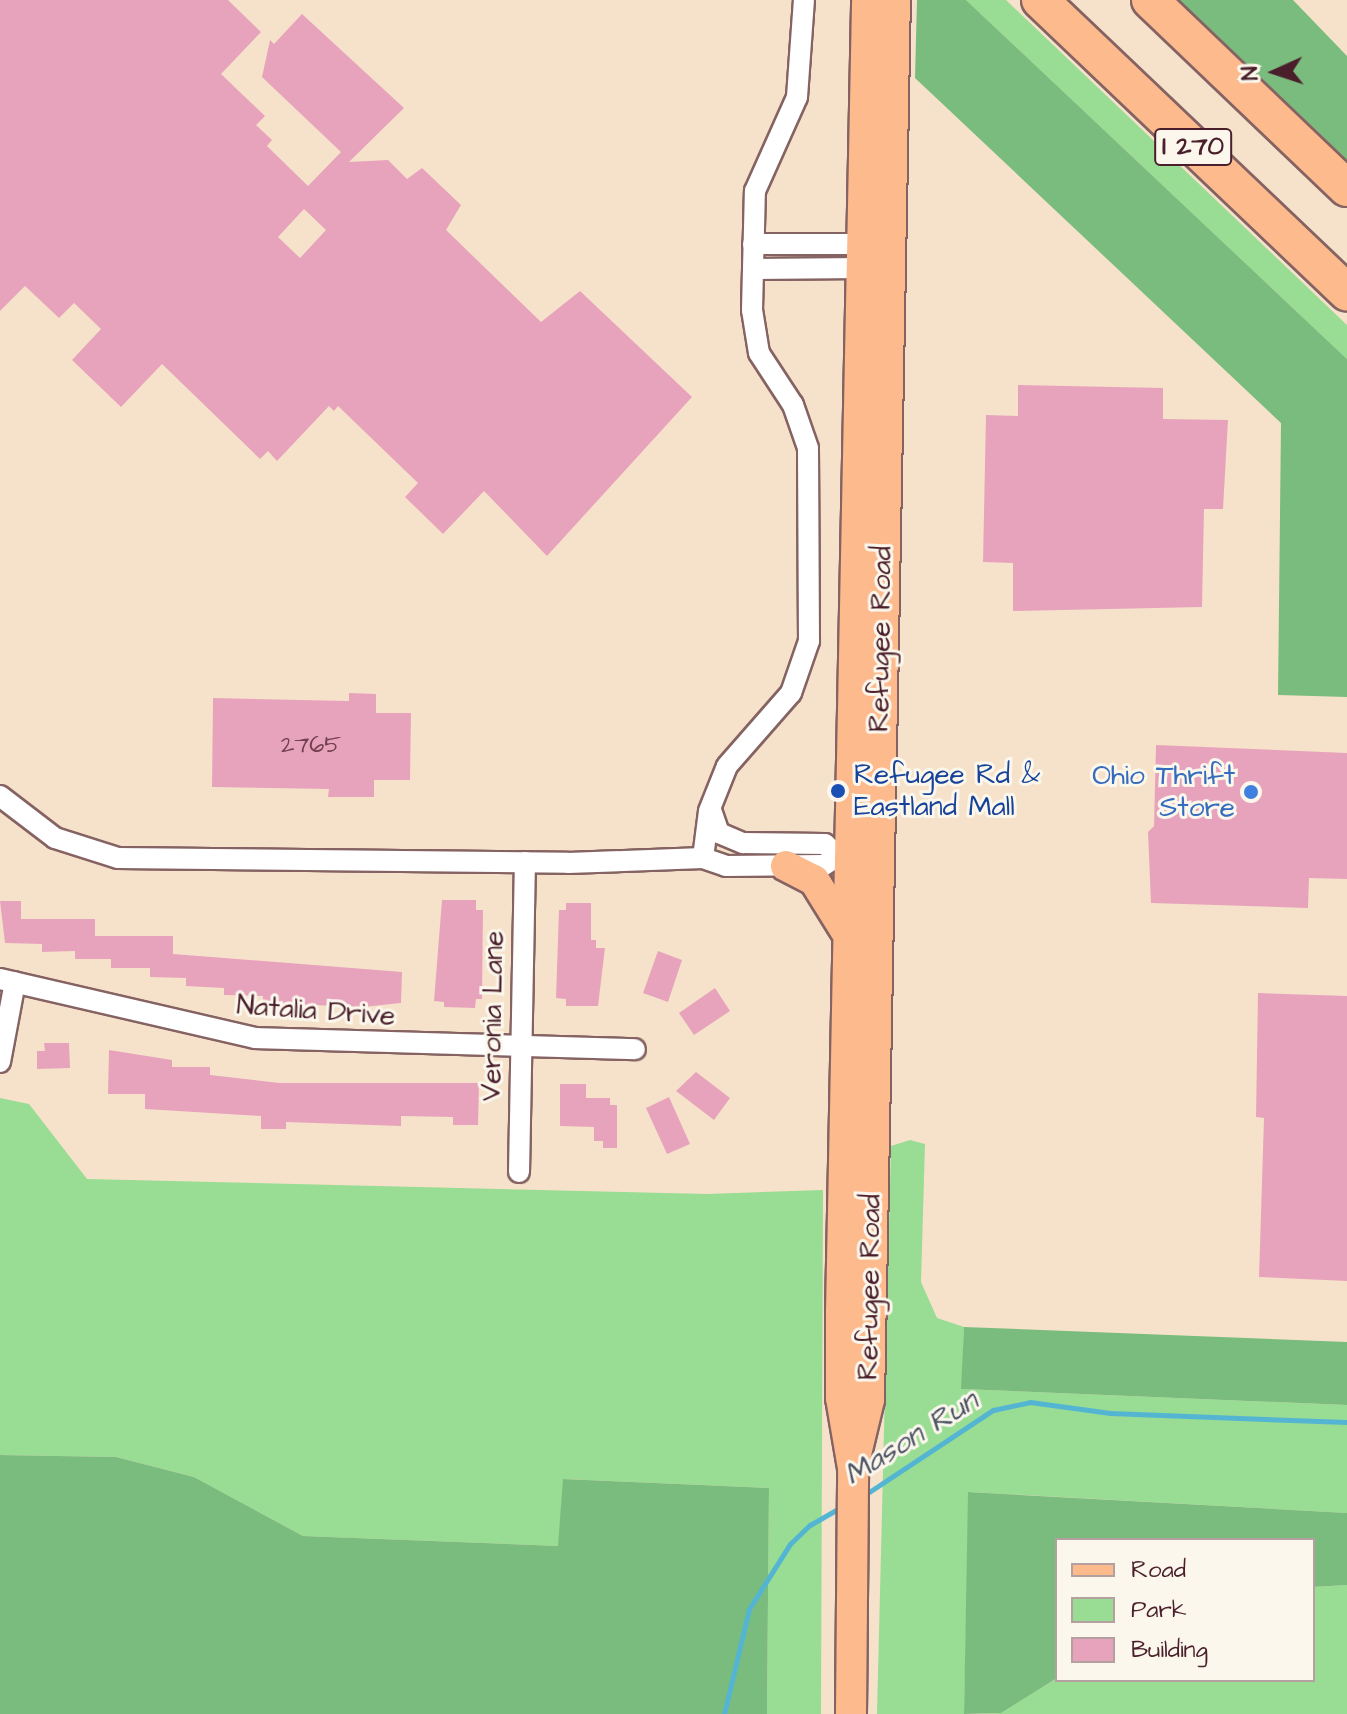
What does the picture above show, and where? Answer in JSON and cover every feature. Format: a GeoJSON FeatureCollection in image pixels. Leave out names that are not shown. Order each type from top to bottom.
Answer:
{"type":"FeatureCollection","features":[{"type":"Feature","properties":{"kind":"highway","name":"I 270"},"geometry":{"type":"LineString","coordinates":[[1040,0],[1347,292]]}},
{"type":"Feature","properties":{"kind":"highway","name":"I 270"},"geometry":{"type":"LineString","coordinates":[[1150,0],[1347,188]]}},
{"type":"Feature","properties":{"kind":"main road","name":"Refugee Road"},"geometry":{"type":"LineString","coordinates":[[851,1714],[854,1488],[869,1400],[855,856],[867,0]]}},
{"type":"Feature","properties":{"kind":"main road","name":"Refugee Road"},"geometry":{"type":"LineString","coordinates":[[854,1488],[841,1398],[847,935],[855,856],[895,0]]}},
{"type":"Feature","properties":{"kind":"main road"},"geometry":{"type":"LineString","coordinates":[[786,866],[814,880],[847,935]]}},
{"type":"Feature","properties":{"kind":"street"},"geometry":{"type":"LineString","coordinates":[[703,858],[710,806],[731,760],[791,693],[809,641],[808,448],[796,411],[757,347],[753,269],[758,176],[789,123],[797,97],[804,0]]}},
{"type":"Feature","properties":{"kind":"street"},"geometry":{"type":"LineString","coordinates":[[753,244],[862,256]]}},
{"type":"Feature","properties":{"kind":"street"},"geometry":{"type":"LineString","coordinates":[[753,269],[862,256]]}},
{"type":"Feature","properties":{"kind":"street"},"geometry":{"type":"LineString","coordinates":[[0,796],[55,838],[118,858],[525,862],[703,858],[743,843],[825,844],[855,856]]}},
{"type":"Feature","properties":{"kind":"street"},"geometry":{"type":"LineString","coordinates":[[710,806],[716,829],[743,843]]}},
{"type":"Feature","properties":{"kind":"street"},"geometry":{"type":"LineString","coordinates":[[703,858],[726,866],[786,866],[824,865],[855,856]]}},
{"type":"Feature","properties":{"kind":"street","name":"Veronia Lane"},"geometry":{"type":"LineString","coordinates":[[519,1172],[525,862]]}},
{"type":"Feature","properties":{"kind":"street"},"geometry":{"type":"LineString","coordinates":[[0,1062],[7,981]]}},
{"type":"Feature","properties":{"kind":"street","name":"Natalia Drive"},"geometry":{"type":"LineString","coordinates":[[7,981],[255,1038],[635,1049]]}},
{"type":"Feature","properties":{"kind":"green space"},"geometry":{"type":"Polygon","coordinates":[[[917,0],[966,0],[1347,359],[1347,697],[1278,695],[1281,423],[915,78],[917,0]]]}},
{"type":"Feature","properties":{"kind":"green space"},"geometry":{"type":"Polygon","coordinates":[[[966,0],[1006,0],[1347,325],[1347,359],[966,0]]]}},
{"type":"Feature","properties":{"kind":"green space"},"geometry":{"type":"Polygon","coordinates":[[[1178,0],[1293,0],[1347,56],[1347,160],[1178,0]]]}},
{"type":"Feature","properties":{"kind":"green space"},"geometry":{"type":"Polygon","coordinates":[[[0,1098],[29,1104],[87,1179],[707,1194],[823,1190],[821,1714],[767,1714],[769,1488],[564,1479],[559,1546],[303,1536],[194,1477],[116,1457],[0,1455],[0,1098]]]}},
{"type":"Feature","properties":{"kind":"green space"},"geometry":{"type":"Polygon","coordinates":[[[910,1140],[925,1144],[921,1282],[937,1318],[964,1327],[962,1389],[1347,1405],[1347,1513],[969,1492],[964,1714],[877,1714],[891,1146],[910,1140]]]}},
{"type":"Feature","properties":{"kind":"green space"},"geometry":{"type":"Polygon","coordinates":[[[964,1327],[1347,1342],[1347,1405],[961,1389],[964,1327]]]}},
{"type":"Feature","properties":{"kind":"green space"},"geometry":{"type":"Polygon","coordinates":[[[0,1455],[116,1457],[194,1477],[303,1536],[558,1546],[563,1479],[769,1488],[767,1714],[0,1714],[0,1455]]]}},
{"type":"Feature","properties":{"kind":"green space"},"geometry":{"type":"Polygon","coordinates":[[[968,1492],[1347,1513],[1347,1585],[1315,1587],[1315,1538],[1055,1538],[1055,1679],[1001,1713],[964,1714],[968,1492]]]}},
{"type":"Feature","properties":{"kind":"green space"},"geometry":{"type":"Polygon","coordinates":[[[1347,1585],[1347,1714],[973,1714],[1001,1713],[1055,1679],[1055,1682],[1315,1682],[1315,1587],[1347,1585]]]}},
{"type":"Feature","properties":{"kind":"building"},"geometry":{"type":"Polygon","coordinates":[[[0,0],[228,0],[261,32],[221,74],[265,116],[256,125],[272,140],[267,146],[308,186],[341,152],[262,77],[270,40],[274,44],[302,14],[404,108],[349,162],[388,160],[407,179],[422,168],[461,205],[446,230],[541,322],[580,291],[692,397],[547,556],[484,491],[443,534],[405,497],[418,483],[338,406],[334,411],[329,406],[277,461],[268,451],[260,459],[162,364],[121,407],[72,360],[101,329],[74,303],[59,318],[25,286],[0,311],[0,0]],[[304,209],[278,237],[300,258],[326,230],[304,209]]]}},
{"type":"Feature","properties":{"kind":"building"},"geometry":{"type":"Polygon","coordinates":[[[1018,385],[1163,388],[1163,419],[1228,420],[1223,509],[1204,509],[1202,607],[1013,611],[1013,563],[983,562],[986,415],[1018,416],[1018,385]]]}},
{"type":"Feature","properties":{"kind":"building"},"geometry":{"type":"Polygon","coordinates":[[[349,693],[376,694],[376,713],[411,713],[410,780],[374,780],[374,797],[328,797],[329,789],[212,787],[213,698],[349,701],[349,693]]]}},
{"type":"Feature","properties":{"kind":"building","name":"Ohio Thrift Store"},"geometry":{"type":"Polygon","coordinates":[[[1156,745],[1347,753],[1347,879],[1309,878],[1308,908],[1151,903],[1148,832],[1154,826],[1156,745]]]}},
{"type":"Feature","properties":{"kind":"building"},"geometry":{"type":"Polygon","coordinates":[[[442,900],[476,900],[476,910],[483,910],[482,999],[476,999],[475,1008],[444,1007],[444,1002],[434,1001],[442,900]]]}},
{"type":"Feature","properties":{"kind":"building"},"geometry":{"type":"Polygon","coordinates":[[[0,901],[21,901],[21,919],[95,919],[95,936],[173,936],[173,954],[402,972],[401,1003],[363,1007],[263,1003],[263,996],[224,995],[224,988],[186,986],[186,978],[150,977],[150,968],[111,968],[111,959],[75,959],[75,951],[42,952],[42,944],[5,943],[0,901]]]}},
{"type":"Feature","properties":{"kind":"building"},"geometry":{"type":"Polygon","coordinates":[[[566,903],[591,903],[591,940],[596,940],[596,948],[605,948],[598,1006],[566,1006],[566,999],[556,998],[559,910],[566,910],[566,903]]]}},
{"type":"Feature","properties":{"kind":"building"},"geometry":{"type":"Polygon","coordinates":[[[658,951],[682,960],[668,1002],[643,993],[658,951]]]}},
{"type":"Feature","properties":{"kind":"building"},"geometry":{"type":"Polygon","coordinates":[[[715,988],[730,1011],[694,1035],[679,1013],[715,988]]]}},
{"type":"Feature","properties":{"kind":"building"},"geometry":{"type":"Polygon","coordinates":[[[1258,993],[1347,996],[1347,1281],[1259,1277],[1264,1118],[1256,1117],[1258,993]]]}},
{"type":"Feature","properties":{"kind":"building"},"geometry":{"type":"Polygon","coordinates":[[[44,1043],[69,1043],[70,1068],[37,1069],[37,1051],[45,1051],[44,1043]]]}},
{"type":"Feature","properties":{"kind":"building"},"geometry":{"type":"Polygon","coordinates":[[[109,1050],[172,1060],[172,1067],[210,1067],[210,1075],[279,1083],[479,1083],[478,1125],[453,1125],[453,1117],[401,1116],[401,1126],[286,1122],[286,1129],[261,1129],[261,1116],[145,1109],[145,1094],[108,1094],[109,1050]]]}},
{"type":"Feature","properties":{"kind":"building"},"geometry":{"type":"Polygon","coordinates":[[[696,1072],[730,1098],[714,1120],[676,1091],[696,1072]]]}},
{"type":"Feature","properties":{"kind":"building"},"geometry":{"type":"Polygon","coordinates":[[[560,1084],[586,1084],[586,1098],[610,1098],[610,1105],[617,1105],[617,1148],[603,1148],[603,1141],[594,1141],[594,1127],[560,1126],[560,1084]]]}},
{"type":"Feature","properties":{"kind":"building"},"geometry":{"type":"Polygon","coordinates":[[[669,1097],[690,1144],[667,1154],[646,1108],[669,1097]]]}},
{"type":"Feature","properties":{"kind":"waterway","name":"Mason Run"},"geometry":{"type":"LineString","coordinates":[[863,1496],[993,1410],[1030,1402],[1110,1413],[1347,1422]]}},
{"type":"Feature","properties":{"kind":"waterway","name":"Mason Run"},"geometry":{"type":"LineString","coordinates":[[724,1714],[749,1609],[790,1544],[810,1525],[843,1506]]}},
{"type":"Feature","properties":{"kind":"place","name":"Refugee Rd & Eastland Mall"},"geometry":{"type":"Point","coordinates":[838,791]}},
{"type":"Feature","properties":{"kind":"place","name":"Ohio Thrift Store"},"geometry":{"type":"Point","coordinates":[1251,792]}}]}
